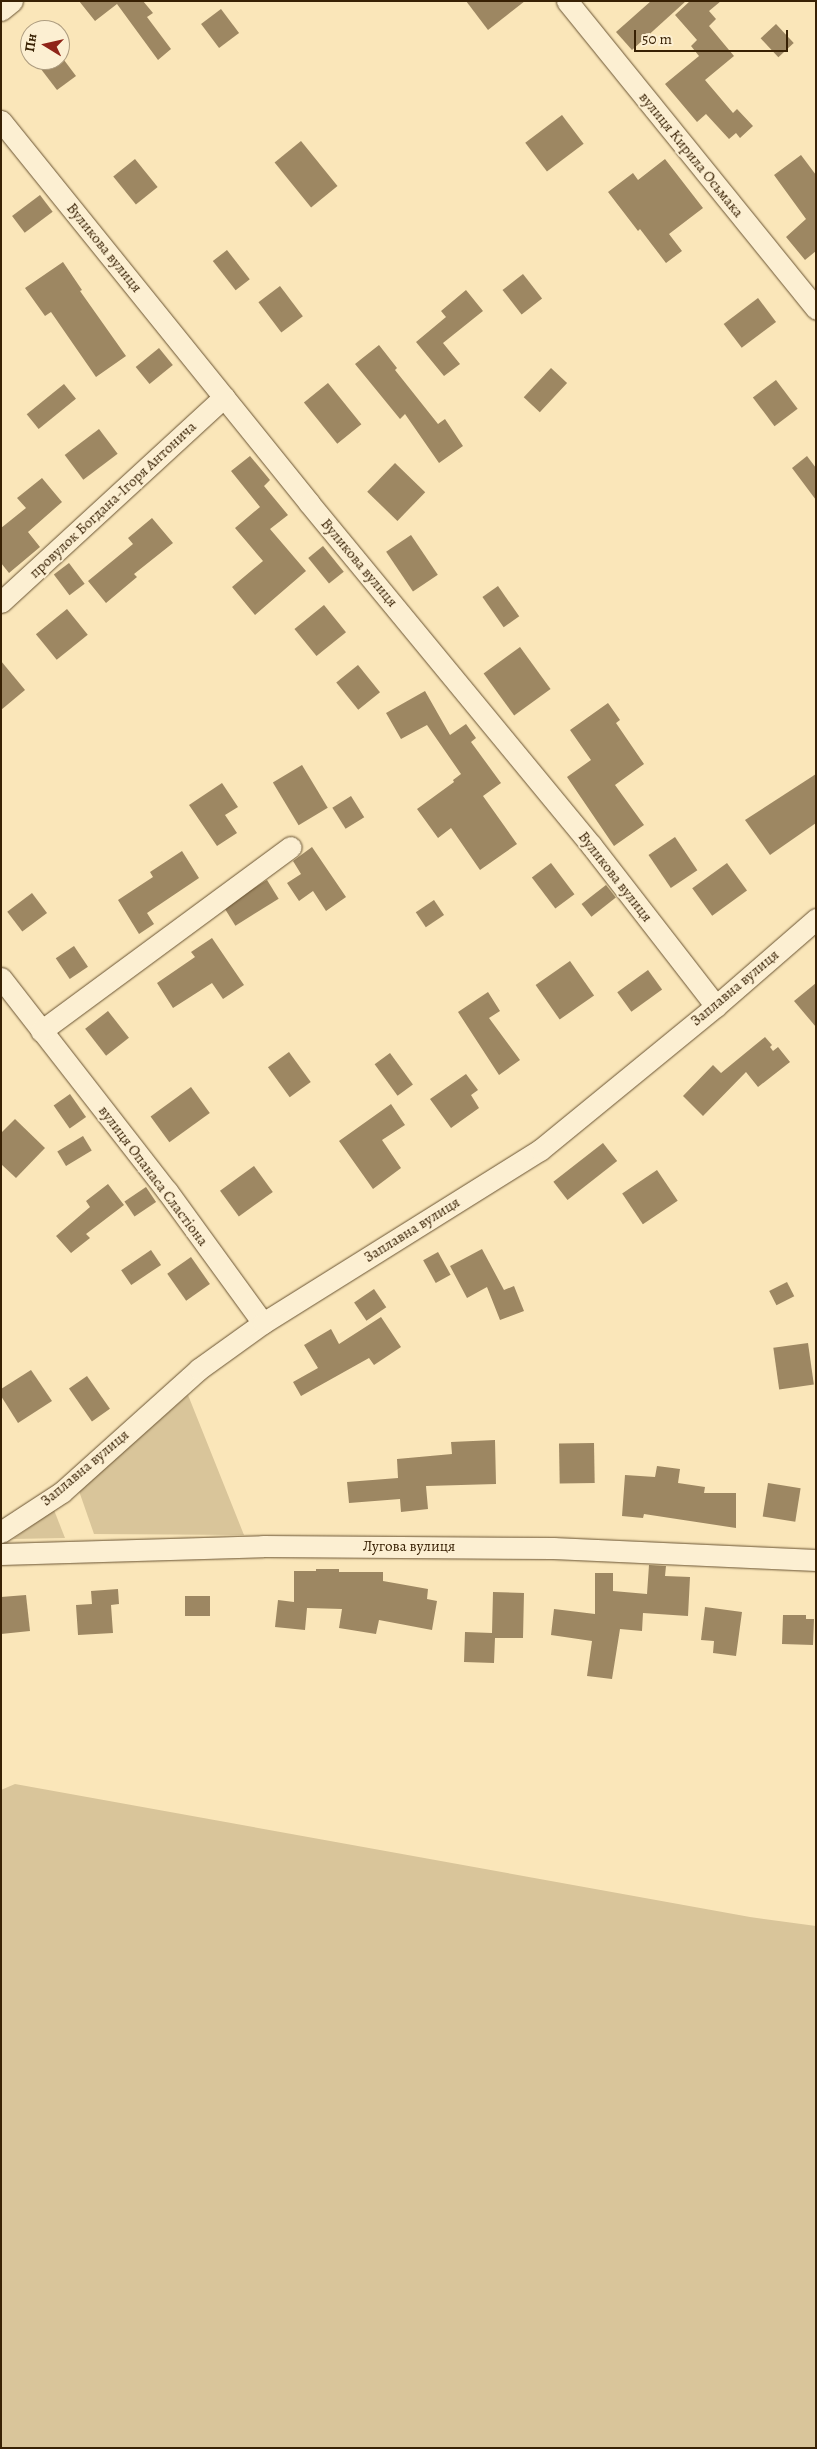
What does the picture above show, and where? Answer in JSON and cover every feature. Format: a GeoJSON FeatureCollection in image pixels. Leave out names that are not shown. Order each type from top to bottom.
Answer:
{"type":"FeatureCollection","features":[{"type":"Feature","properties":{"kind":"street"},"geometry":{"type":"LineString","coordinates":[[1,10],[12,1]]}},
{"type":"Feature","properties":{"kind":"street","name":"вулиця Кирила Осьмака"},"geometry":{"type":"LineString","coordinates":[[567,1],[816,309]]}},
{"type":"Feature","properties":{"kind":"street","name":"Вуликова вулиця"},"geometry":{"type":"LineString","coordinates":[[1,121],[591,845],[716,1006]]}},
{"type":"Feature","properties":{"kind":"street","name":"провулок Богдана-Ігоря Антонича"},"geometry":{"type":"LineString","coordinates":[[1,602],[224,397]]}},
{"type":"Feature","properties":{"kind":"street"},"geometry":{"type":"LineString","coordinates":[[41,1032],[292,847]]}},
{"type":"Feature","properties":{"kind":"street","name":"Заплавна вулиця"},"geometry":{"type":"LineString","coordinates":[[1,1532],[62,1492],[199,1369],[263,1323],[540,1150],[716,1006],[816,919]]}},
{"type":"Feature","properties":{"kind":"street","name":"вулиця Опанаса Сластіона"},"geometry":{"type":"LineString","coordinates":[[1,978],[41,1032],[167,1191],[263,1323]]}},
{"type":"Feature","properties":{"kind":"street","name":"Лугова вулиця"},"geometry":{"type":"LineString","coordinates":[[1,1554],[283,1546],[553,1548],[816,1560]]}},
{"type":"Feature","properties":{"kind":"shaded area"},"geometry":{"type":"Polygon","coordinates":[[[188,1395],[244,1535],[94,1534],[79,1491],[188,1395]]]}},
{"type":"Feature","properties":{"kind":"shaded area"},"geometry":{"type":"Polygon","coordinates":[[[54,1510],[65,1538],[13,1539],[54,1510]]]}},
{"type":"Feature","properties":{"kind":"shaded area"},"geometry":{"type":"Polygon","coordinates":[[[15,1784],[750,1917],[816,1926],[816,2448],[1,2448],[1,1790],[15,1784]]]}},
{"type":"Feature","properties":{"kind":"building"},"geometry":{"type":"Polygon","coordinates":[[[79,1],[143,1],[153,13],[147,17],[171,49],[158,60],[117,4],[95,21],[79,1]]]}},
{"type":"Feature","properties":{"kind":"building"},"geometry":{"type":"Polygon","coordinates":[[[466,1],[525,1],[488,30],[466,1]]]}},
{"type":"Feature","properties":{"kind":"building"},"geometry":{"type":"Polygon","coordinates":[[[651,1],[686,1],[632,50],[616,32],[651,1]]]}},
{"type":"Feature","properties":{"kind":"building"},"geometry":{"type":"Polygon","coordinates":[[[690,1],[721,1],[709,11],[716,19],[709,26],[734,56],[705,80],[733,113],[737,109],[753,126],[740,138],[736,133],[729,139],[706,114],[697,122],[665,84],[699,56],[691,46],[697,40],[675,15],[690,1]]]}},
{"type":"Feature","properties":{"kind":"building"},"geometry":{"type":"Polygon","coordinates":[[[221,9],[239,33],[219,48],[201,24],[221,9]]]}},
{"type":"Feature","properties":{"kind":"building"},"geometry":{"type":"Polygon","coordinates":[[[776,24],[794,43],[778,57],[761,38],[776,24]]]}},
{"type":"Feature","properties":{"kind":"building"},"geometry":{"type":"Polygon","coordinates":[[[70,68],[76,76],[57,90],[42,70],[70,70],[70,68]]]}},
{"type":"Feature","properties":{"kind":"building"},"geometry":{"type":"Polygon","coordinates":[[[562,115],[584,144],[547,171],[525,143],[562,115]]]}},
{"type":"Feature","properties":{"kind":"building"},"geometry":{"type":"Polygon","coordinates":[[[301,141],[338,186],[311,207],[275,162],[301,141]]]}},
{"type":"Feature","properties":{"kind":"building"},"geometry":{"type":"Polygon","coordinates":[[[801,155],[816,175],[816,251],[805,260],[786,237],[806,219],[774,175],[801,155]]]}},
{"type":"Feature","properties":{"kind":"building"},"geometry":{"type":"Polygon","coordinates":[[[135,159],[158,187],[136,205],[113,177],[135,159]]]}},
{"type":"Feature","properties":{"kind":"building"},"geometry":{"type":"Polygon","coordinates":[[[665,159],[703,208],[669,234],[682,251],[666,263],[608,192],[633,173],[638,180],[665,159]]]}},
{"type":"Feature","properties":{"kind":"building"},"geometry":{"type":"Polygon","coordinates":[[[40,195],[53,212],[25,233],[12,216],[40,195]]]}},
{"type":"Feature","properties":{"kind":"building"},"geometry":{"type":"Polygon","coordinates":[[[227,250],[250,279],[236,290],[213,261],[227,250]]]}},
{"type":"Feature","properties":{"kind":"building"},"geometry":{"type":"Polygon","coordinates":[[[63,262],[82,290],[80,291],[126,356],[96,377],[51,312],[45,316],[25,288],[63,262]]]}},
{"type":"Feature","properties":{"kind":"building"},"geometry":{"type":"Polygon","coordinates":[[[523,274],[542,298],[522,314],[503,290],[523,274]]]}},
{"type":"Feature","properties":{"kind":"building"},"geometry":{"type":"Polygon","coordinates":[[[280,286],[303,316],[281,333],[258,302],[280,286]]]}},
{"type":"Feature","properties":{"kind":"building"},"geometry":{"type":"Polygon","coordinates":[[[466,290],[483,311],[443,343],[460,364],[444,376],[416,342],[446,317],[441,311],[466,290]]]}},
{"type":"Feature","properties":{"kind":"building"},"geometry":{"type":"Polygon","coordinates":[[[758,298],[776,322],[742,348],[724,324],[758,298]]]}},
{"type":"Feature","properties":{"kind":"building"},"geometry":{"type":"Polygon","coordinates":[[[379,345],[397,368],[395,370],[438,424],[445,419],[463,446],[439,463],[405,414],[400,419],[355,364],[379,345]]]}},
{"type":"Feature","properties":{"kind":"building"},"geometry":{"type":"Polygon","coordinates":[[[159,348],[173,365],[150,384],[136,367],[159,348]]]}},
{"type":"Feature","properties":{"kind":"building"},"geometry":{"type":"Polygon","coordinates":[[[551,368],[567,383],[540,412],[524,397],[551,368]]]}},
{"type":"Feature","properties":{"kind":"building"},"geometry":{"type":"Polygon","coordinates":[[[776,380],[798,409],[775,426],[753,397],[776,380]]]}},
{"type":"Feature","properties":{"kind":"building"},"geometry":{"type":"Polygon","coordinates":[[[328,383],[361,424],[337,444],[304,403],[328,383]]]}},
{"type":"Feature","properties":{"kind":"building"},"geometry":{"type":"Polygon","coordinates":[[[64,384],[76,399],[39,429],[27,414],[64,384]]]}},
{"type":"Feature","properties":{"kind":"building"},"geometry":{"type":"Polygon","coordinates":[[[99,429],[118,454],[83,480],[65,455],[99,429]]]}},
{"type":"Feature","properties":{"kind":"building"},"geometry":{"type":"Polygon","coordinates":[[[250,456],[270,480],[264,486],[288,515],[270,529],[306,571],[255,615],[232,587],[263,561],[235,528],[260,507],[231,471],[250,456]]]}},
{"type":"Feature","properties":{"kind":"building"},"geometry":{"type":"Polygon","coordinates":[[[807,456],[816,468],[816,500],[792,468],[807,456]]]}},
{"type":"Feature","properties":{"kind":"building"},"geometry":{"type":"Polygon","coordinates":[[[395,463],[425,492],[397,521],[367,492],[395,463]]]}},
{"type":"Feature","properties":{"kind":"building"},"geometry":{"type":"Polygon","coordinates":[[[42,478],[62,502],[28,532],[40,547],[9,573],[1,563],[1,528],[26,508],[17,498],[42,478]]]}},
{"type":"Feature","properties":{"kind":"building"},"geometry":{"type":"Polygon","coordinates":[[[152,518],[173,543],[134,574],[137,577],[106,603],[88,581],[133,544],[128,538],[152,518]]]}},
{"type":"Feature","properties":{"kind":"building"},"geometry":{"type":"Polygon","coordinates":[[[411,535],[438,575],[413,592],[386,552],[411,535]]]}},
{"type":"Feature","properties":{"kind":"building"},"geometry":{"type":"Polygon","coordinates":[[[323,546],[344,572],[329,584],[308,558],[323,546]]]}},
{"type":"Feature","properties":{"kind":"building"},"geometry":{"type":"Polygon","coordinates":[[[69,563],[85,584],[69,595],[54,574],[69,563]]]}},
{"type":"Feature","properties":{"kind":"building"},"geometry":{"type":"Polygon","coordinates":[[[498,586],[519,616],[504,627],[482,597],[498,586]]]}},
{"type":"Feature","properties":{"kind":"building"},"geometry":{"type":"Polygon","coordinates":[[[324,605],[346,632],[316,656],[294,629],[324,605]]]}},
{"type":"Feature","properties":{"kind":"building"},"geometry":{"type":"Polygon","coordinates":[[[67,609],[88,635],[57,660],[36,634],[67,609]]]}},
{"type":"Feature","properties":{"kind":"building"},"geometry":{"type":"Polygon","coordinates":[[[520,647],[551,689],[514,716],[484,673],[520,647]]]}},
{"type":"Feature","properties":{"kind":"building"},"geometry":{"type":"Polygon","coordinates":[[[1,661],[25,690],[1,710],[1,661]]]}},
{"type":"Feature","properties":{"kind":"building"},"geometry":{"type":"Polygon","coordinates":[[[358,665],[380,692],[358,710],[336,683],[358,665]]]}},
{"type":"Feature","properties":{"kind":"building"},"geometry":{"type":"Polygon","coordinates":[[[425,691],[450,735],[466,724],[476,738],[471,742],[501,783],[483,796],[517,844],[480,870],[451,828],[438,838],[417,809],[454,782],[453,780],[461,774],[427,725],[401,739],[386,713],[425,691]]]}},
{"type":"Feature","properties":{"kind":"building"},"geometry":{"type":"Polygon","coordinates":[[[608,703],[620,720],[616,723],[644,764],[615,785],[644,825],[614,846],[567,777],[591,760],[570,730],[608,703]]]}},
{"type":"Feature","properties":{"kind":"building"},"geometry":{"type":"Polygon","coordinates":[[[302,765],[328,808],[299,825],[273,783],[302,765]]]}},
{"type":"Feature","properties":{"kind":"building"},"geometry":{"type":"Polygon","coordinates":[[[816,774],[816,823],[770,855],[745,820],[816,774]]]}},
{"type":"Feature","properties":{"kind":"building"},"geometry":{"type":"Polygon","coordinates":[[[222,783],[238,807],[225,815],[237,833],[217,846],[189,805],[222,783]]]}},
{"type":"Feature","properties":{"kind":"building"},"geometry":{"type":"Polygon","coordinates":[[[351,796],[364,817],[346,829],[332,808],[351,796]]]}},
{"type":"Feature","properties":{"kind":"building"},"geometry":{"type":"Polygon","coordinates":[[[675,837],[697,870],[671,888],[648,855],[675,837]]]}},
{"type":"Feature","properties":{"kind":"building"},"geometry":{"type":"Polygon","coordinates":[[[312,847],[346,897],[326,911],[313,891],[299,901],[287,883],[301,874],[293,861],[312,847]]]}},
{"type":"Feature","properties":{"kind":"building"},"geometry":{"type":"Polygon","coordinates":[[[182,851],[199,878],[147,913],[154,924],[139,934],[118,900],[153,877],[150,872],[182,851]]]}},
{"type":"Feature","properties":{"kind":"building"},"geometry":{"type":"Polygon","coordinates":[[[551,863],[574,894],[555,909],[532,877],[551,863]]]}},
{"type":"Feature","properties":{"kind":"building"},"geometry":{"type":"Polygon","coordinates":[[[727,863],[747,891],[712,916],[692,888],[727,863]]]}},
{"type":"Feature","properties":{"kind":"building"},"geometry":{"type":"Polygon","coordinates":[[[267,880],[279,899],[235,926],[224,907],[267,880]]]}},
{"type":"Feature","properties":{"kind":"building"},"geometry":{"type":"Polygon","coordinates":[[[606,885],[616,898],[591,917],[582,904],[606,885]]]}},
{"type":"Feature","properties":{"kind":"building"},"geometry":{"type":"Polygon","coordinates":[[[32,893],[47,913],[22,932],[7,912],[32,893]]]}},
{"type":"Feature","properties":{"kind":"building"},"geometry":{"type":"Polygon","coordinates":[[[434,900],[444,915],[426,927],[416,912],[434,900]]]}},
{"type":"Feature","properties":{"kind":"building"},"geometry":{"type":"Polygon","coordinates":[[[212,938],[244,985],[223,999],[212,983],[173,1008],[157,983],[195,957],[191,952],[212,938]]]}},
{"type":"Feature","properties":{"kind":"building"},"geometry":{"type":"Polygon","coordinates":[[[74,946],[88,967],[70,979],[56,958],[74,946]]]}},
{"type":"Feature","properties":{"kind":"building"},"geometry":{"type":"Polygon","coordinates":[[[570,961],[594,995],[560,1019],[536,985],[570,961]]]}},
{"type":"Feature","properties":{"kind":"building"},"geometry":{"type":"Polygon","coordinates":[[[648,970],[662,989],[631,1012],[617,992],[648,970]]]}},
{"type":"Feature","properties":{"kind":"building"},"geometry":{"type":"Polygon","coordinates":[[[816,983],[816,1027],[794,1001],[816,983]]]}},
{"type":"Feature","properties":{"kind":"building"},"geometry":{"type":"Polygon","coordinates":[[[488,992],[500,1011],[489,1018],[520,1060],[499,1075],[458,1012],[488,992]]]}},
{"type":"Feature","properties":{"kind":"building"},"geometry":{"type":"Polygon","coordinates":[[[108,1011],[129,1038],[106,1056],[85,1029],[108,1011]]]}},
{"type":"Feature","properties":{"kind":"building"},"geometry":{"type":"Polygon","coordinates":[[[765,1037],[772,1045],[770,1047],[773,1051],[778,1047],[790,1062],[758,1087],[746,1072],[703,1116],[683,1096],[713,1065],[721,1073],[765,1037]]]}},
{"type":"Feature","properties":{"kind":"building"},"geometry":{"type":"Polygon","coordinates":[[[289,1052],[311,1082],[290,1097],[268,1067],[289,1052]]]}},
{"type":"Feature","properties":{"kind":"building"},"geometry":{"type":"Polygon","coordinates":[[[390,1053],[413,1085],[398,1096],[375,1064],[390,1053]]]}},
{"type":"Feature","properties":{"kind":"building"},"geometry":{"type":"Polygon","coordinates":[[[466,1074],[478,1090],[471,1095],[479,1108],[451,1128],[430,1099],[466,1074]]]}},
{"type":"Feature","properties":{"kind":"building"},"geometry":{"type":"Polygon","coordinates":[[[191,1087],[210,1113],[169,1142],[151,1116],[191,1087]]]}},
{"type":"Feature","properties":{"kind":"building"},"geometry":{"type":"Polygon","coordinates":[[[70,1094],[86,1117],[70,1128],[54,1105],[70,1094]]]}},
{"type":"Feature","properties":{"kind":"building"},"geometry":{"type":"Polygon","coordinates":[[[391,1104],[405,1125],[382,1140],[401,1168],[373,1189],[339,1141],[391,1104]]]}},
{"type":"Feature","properties":{"kind":"building"},"geometry":{"type":"Polygon","coordinates":[[[15,1119],[45,1148],[16,1178],[1,1164],[1,1133],[15,1119]]]}},
{"type":"Feature","properties":{"kind":"building"},"geometry":{"type":"Polygon","coordinates":[[[83,1136],[92,1151],[66,1166],[57,1151],[83,1136]]]}},
{"type":"Feature","properties":{"kind":"building"},"geometry":{"type":"Polygon","coordinates":[[[603,1143],[617,1161],[568,1200],[553,1182],[603,1143]]]}},
{"type":"Feature","properties":{"kind":"building"},"geometry":{"type":"Polygon","coordinates":[[[254,1166],[273,1192],[239,1217],[220,1191],[254,1166]]]}},
{"type":"Feature","properties":{"kind":"building"},"geometry":{"type":"Polygon","coordinates":[[[657,1170],[678,1201],[643,1224],[622,1193],[657,1170]]]}},
{"type":"Feature","properties":{"kind":"building"},"geometry":{"type":"Polygon","coordinates":[[[108,1184],[124,1205],[86,1234],[90,1238],[71,1253],[56,1236],[90,1207],[86,1201],[108,1184]]]}},
{"type":"Feature","properties":{"kind":"building"},"geometry":{"type":"Polygon","coordinates":[[[146,1187],[156,1202],[135,1216],[124,1202],[146,1187]]]}},
{"type":"Feature","properties":{"kind":"building"},"geometry":{"type":"Polygon","coordinates":[[[482,1249],[504,1290],[514,1286],[524,1311],[500,1320],[487,1287],[467,1298],[450,1266],[482,1249]]]}},
{"type":"Feature","properties":{"kind":"building"},"geometry":{"type":"Polygon","coordinates":[[[151,1250],[161,1265],[131,1285],[121,1270],[151,1250]]]}},
{"type":"Feature","properties":{"kind":"building"},"geometry":{"type":"Polygon","coordinates":[[[438,1252],[451,1275],[436,1283],[423,1260],[438,1252]]]}},
{"type":"Feature","properties":{"kind":"building"},"geometry":{"type":"Polygon","coordinates":[[[191,1257],[210,1284],[186,1301],[167,1274],[191,1257]]]}},
{"type":"Feature","properties":{"kind":"building"},"geometry":{"type":"Polygon","coordinates":[[[787,1282],[794,1296],[776,1305],[769,1291],[787,1282]]]}},
{"type":"Feature","properties":{"kind":"building"},"geometry":{"type":"Polygon","coordinates":[[[374,1289],[386,1307],[366,1321],[354,1302],[374,1289]]]}},
{"type":"Feature","properties":{"kind":"building"},"geometry":{"type":"Polygon","coordinates":[[[381,1317],[401,1347],[374,1365],[369,1358],[301,1396],[293,1382],[318,1368],[304,1345],[331,1329],[339,1344],[381,1317]]]}},
{"type":"Feature","properties":{"kind":"building"},"geometry":{"type":"Polygon","coordinates":[[[808,1343],[814,1385],[779,1389],[773,1348],[808,1343]]]}},
{"type":"Feature","properties":{"kind":"building"},"geometry":{"type":"Polygon","coordinates":[[[31,1370],[52,1401],[18,1423],[1,1396],[1,1389],[31,1370]]]}},
{"type":"Feature","properties":{"kind":"building"},"geometry":{"type":"Polygon","coordinates":[[[87,1376],[110,1409],[92,1421],[69,1389],[87,1376]]]}},
{"type":"Feature","properties":{"kind":"building"},"geometry":{"type":"Polygon","coordinates":[[[495,1440],[496,1484],[426,1486],[428,1509],[401,1512],[400,1499],[349,1503],[347,1482],[398,1478],[397,1459],[452,1454],[451,1442],[495,1440]]]}},
{"type":"Feature","properties":{"kind":"building"},"geometry":{"type":"Polygon","coordinates":[[[594,1443],[595,1483],[560,1484],[559,1444],[594,1443]]]}},
{"type":"Feature","properties":{"kind":"building"},"geometry":{"type":"Polygon","coordinates":[[[657,1466],[680,1469],[678,1483],[705,1487],[704,1493],[736,1493],[736,1528],[644,1514],[643,1518],[622,1516],[625,1475],[655,1477],[657,1466]]]}},
{"type":"Feature","properties":{"kind":"building"},"geometry":{"type":"Polygon","coordinates":[[[768,1483],[801,1488],[795,1522],[763,1517],[768,1483]]]}},
{"type":"Feature","properties":{"kind":"building"},"geometry":{"type":"Polygon","coordinates":[[[649,1565],[666,1566],[665,1576],[690,1577],[688,1616],[643,1613],[642,1631],[620,1629],[612,1679],[587,1676],[592,1641],[551,1635],[554,1609],[595,1614],[595,1573],[613,1573],[613,1591],[647,1594],[649,1565]]]}},
{"type":"Feature","properties":{"kind":"building"},"geometry":{"type":"Polygon","coordinates":[[[316,1569],[339,1569],[339,1572],[383,1572],[383,1581],[428,1589],[427,1599],[437,1601],[432,1630],[379,1620],[376,1634],[339,1628],[342,1609],[307,1608],[305,1630],[275,1627],[278,1600],[294,1602],[294,1571],[316,1571],[316,1569]]]}},
{"type":"Feature","properties":{"kind":"building"},"geometry":{"type":"Polygon","coordinates":[[[118,1589],[119,1604],[111,1605],[113,1633],[78,1635],[76,1605],[92,1604],[91,1591],[118,1589]]]}},
{"type":"Feature","properties":{"kind":"building"},"geometry":{"type":"Polygon","coordinates":[[[493,1592],[524,1593],[523,1638],[495,1638],[494,1663],[464,1662],[465,1632],[492,1633],[493,1592]]]}},
{"type":"Feature","properties":{"kind":"building"},"geometry":{"type":"Polygon","coordinates":[[[26,1595],[30,1631],[1,1634],[1,1597],[26,1595]]]}},
{"type":"Feature","properties":{"kind":"building"},"geometry":{"type":"Polygon","coordinates":[[[185,1596],[210,1596],[210,1616],[185,1616],[185,1596]]]}},
{"type":"Feature","properties":{"kind":"building"},"geometry":{"type":"Polygon","coordinates":[[[705,1607],[742,1612],[736,1656],[713,1653],[714,1641],[701,1640],[705,1607]]]}},
{"type":"Feature","properties":{"kind":"building"},"geometry":{"type":"Polygon","coordinates":[[[783,1615],[806,1615],[806,1619],[814,1619],[813,1645],[782,1644],[783,1615]]]}}]}
